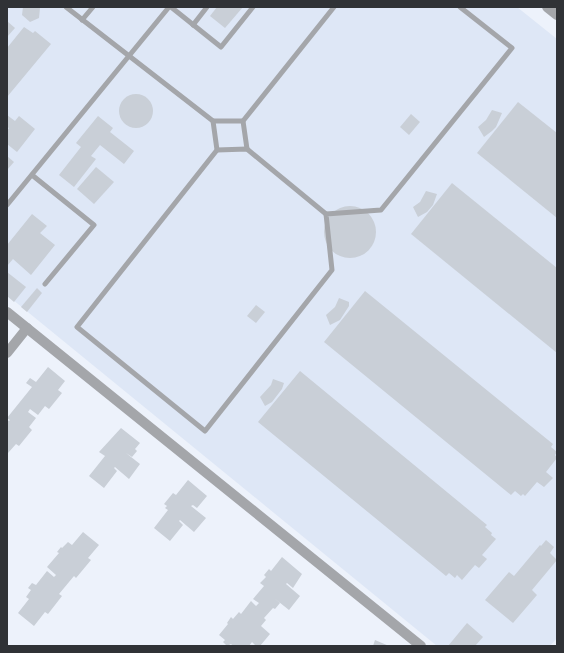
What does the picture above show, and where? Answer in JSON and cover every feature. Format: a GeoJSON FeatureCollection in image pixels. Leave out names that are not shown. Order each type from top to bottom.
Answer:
{"type":"FeatureCollection","features":[{"type":"Feature","properties":{"kind":"street"},"geometry":{"type":"LineString","coordinates":[[547,7],[557,15]]}},
{"type":"Feature","properties":{"kind":"street"},"geometry":{"type":"LineString","coordinates":[[7,312],[421,646]]}},
{"type":"Feature","properties":{"kind":"street"},"geometry":{"type":"LineString","coordinates":[[7,353],[27,328]]}},
{"type":"Feature","properties":{"kind":"lane"},"geometry":{"type":"LineString","coordinates":[[66,7],[213,121],[243,121]]}},
{"type":"Feature","properties":{"kind":"lane"},"geometry":{"type":"LineString","coordinates":[[82,20],[93,7]]}},
{"type":"Feature","properties":{"kind":"lane"},"geometry":{"type":"LineString","coordinates":[[7,205],[128,55],[170,7],[221,47],[253,7]]}},
{"type":"Feature","properties":{"kind":"lane"},"geometry":{"type":"LineString","coordinates":[[193,24],[207,7]]}},
{"type":"Feature","properties":{"kind":"lane"},"geometry":{"type":"LineString","coordinates":[[247,149],[243,121],[334,7]]}},
{"type":"Feature","properties":{"kind":"lane"},"geometry":{"type":"LineString","coordinates":[[217,150],[247,149],[326,214],[381,210],[512,48],[460,7]]}},
{"type":"Feature","properties":{"kind":"lane"},"geometry":{"type":"LineString","coordinates":[[213,121],[217,150],[77,327],[205,431],[332,270],[326,214]]}},
{"type":"Feature","properties":{"kind":"lane"},"geometry":{"type":"LineString","coordinates":[[32,175],[94,224],[45,284]]}},
{"type":"Feature","properties":{"kind":"shaded area"},"geometry":{"type":"Polygon","coordinates":[[[7,7],[517,7],[557,39],[557,638],[550,646],[437,646],[7,295],[7,7]]]}},
{"type":"Feature","properties":{"kind":"building"},"geometry":{"type":"Polygon","coordinates":[[[23,7],[39,7],[39,18],[30,22],[22,15],[23,7]]]}},
{"type":"Feature","properties":{"kind":"building"},"geometry":{"type":"Polygon","coordinates":[[[217,7],[243,7],[225,28],[210,16],[217,7]]]}},
{"type":"Feature","properties":{"kind":"building"},"geometry":{"type":"Polygon","coordinates":[[[7,21],[15,28],[7,37],[7,21]]]}},
{"type":"Feature","properties":{"kind":"building"},"geometry":{"type":"Polygon","coordinates":[[[24,27],[33,33],[35,31],[51,44],[7,97],[7,48],[24,27]]]}},
{"type":"Feature","properties":{"kind":"building"},"geometry":{"type":"Polygon","coordinates":[[[136,94],[148,99],[153,111],[148,123],[136,128],[124,123],[119,111],[124,99],[136,94]]]}},
{"type":"Feature","properties":{"kind":"building"},"geometry":{"type":"Polygon","coordinates":[[[518,102],[557,133],[557,218],[477,153],[518,102]]]}},
{"type":"Feature","properties":{"kind":"building"},"geometry":{"type":"Polygon","coordinates":[[[492,110],[502,113],[496,127],[484,137],[478,127],[486,120],[492,110]]]}},
{"type":"Feature","properties":{"kind":"building"},"geometry":{"type":"Polygon","coordinates":[[[411,114],[420,122],[409,135],[400,127],[411,114]]]}},
{"type":"Feature","properties":{"kind":"building"},"geometry":{"type":"Polygon","coordinates":[[[7,115],[15,121],[19,116],[35,129],[17,152],[7,144],[7,131],[9,128],[7,127],[7,115]]]}},
{"type":"Feature","properties":{"kind":"building"},"geometry":{"type":"Polygon","coordinates":[[[98,116],[113,128],[110,132],[134,151],[124,164],[100,145],[91,156],[96,159],[74,187],[59,175],[81,147],[76,143],[98,116]]]}},
{"type":"Feature","properties":{"kind":"building"},"geometry":{"type":"Polygon","coordinates":[[[7,156],[14,162],[7,170],[7,156]]]}},
{"type":"Feature","properties":{"kind":"building"},"geometry":{"type":"Polygon","coordinates":[[[96,167],[114,182],[94,204],[77,189],[96,167]]]}},
{"type":"Feature","properties":{"kind":"building"},"geometry":{"type":"Polygon","coordinates":[[[452,183],[557,268],[557,353],[411,234],[452,183]]]}},
{"type":"Feature","properties":{"kind":"building"},"geometry":{"type":"Polygon","coordinates":[[[426,191],[437,194],[433,205],[427,212],[418,217],[413,207],[420,202],[426,191]]]}},
{"type":"Feature","properties":{"kind":"building"},"geometry":{"type":"Polygon","coordinates":[[[345,206],[355,206],[369,213],[376,227],[376,237],[369,251],[355,258],[345,258],[335,254],[328,247],[324,237],[324,227],[328,217],[335,210],[345,206]]]}},
{"type":"Feature","properties":{"kind":"building"},"geometry":{"type":"Polygon","coordinates":[[[32,214],[47,226],[40,233],[55,245],[31,275],[13,259],[7,266],[7,245],[32,214]]]}},
{"type":"Feature","properties":{"kind":"building"},"geometry":{"type":"Polygon","coordinates":[[[7,272],[26,287],[14,302],[7,296],[7,272]]]}},
{"type":"Feature","properties":{"kind":"building"},"geometry":{"type":"Polygon","coordinates":[[[37,288],[42,293],[27,312],[21,307],[37,288]]]}},
{"type":"Feature","properties":{"kind":"building"},"geometry":{"type":"Polygon","coordinates":[[[365,291],[553,444],[551,447],[557,452],[555,455],[557,458],[546,472],[553,478],[544,487],[537,482],[525,496],[523,494],[521,496],[515,491],[511,495],[324,342],[365,291]]]}},
{"type":"Feature","properties":{"kind":"building"},"geometry":{"type":"Polygon","coordinates":[[[339,298],[349,302],[349,306],[340,320],[330,325],[326,315],[335,307],[339,298]]]}},
{"type":"Feature","properties":{"kind":"building"},"geometry":{"type":"Polygon","coordinates":[[[256,305],[265,312],[256,323],[247,316],[256,305]]]}},
{"type":"Feature","properties":{"kind":"building"},"geometry":{"type":"Polygon","coordinates":[[[48,367],[65,381],[58,390],[62,393],[49,409],[45,406],[38,415],[30,409],[28,412],[36,418],[29,427],[32,430],[19,446],[16,444],[8,453],[7,420],[10,420],[7,418],[32,387],[26,383],[30,378],[36,382],[48,367]]]}},
{"type":"Feature","properties":{"kind":"building"},"geometry":{"type":"Polygon","coordinates":[[[300,371],[487,525],[485,527],[496,539],[482,555],[487,559],[479,568],[475,565],[462,580],[457,575],[455,578],[449,573],[446,576],[258,422],[300,371]]]}},
{"type":"Feature","properties":{"kind":"building"},"geometry":{"type":"Polygon","coordinates":[[[273,379],[284,383],[282,389],[272,402],[265,406],[260,397],[271,385],[273,379]]]}},
{"type":"Feature","properties":{"kind":"building"},"geometry":{"type":"Polygon","coordinates":[[[121,428],[140,443],[135,449],[137,451],[132,457],[126,453],[140,464],[129,479],[115,467],[114,468],[117,471],[104,488],[89,476],[105,456],[99,452],[121,428]]]}},
{"type":"Feature","properties":{"kind":"building"},"geometry":{"type":"Polygon","coordinates":[[[188,480],[207,496],[197,508],[193,505],[191,506],[206,518],[194,532],[180,520],[179,521],[183,525],[170,541],[154,528],[168,510],[165,508],[167,506],[164,504],[173,493],[176,495],[188,480]]]}},
{"type":"Feature","properties":{"kind":"building"},"geometry":{"type":"Polygon","coordinates":[[[83,532],[99,545],[88,558],[91,560],[76,578],[74,576],[59,594],[62,596],[48,614],[45,612],[34,626],[18,613],[29,599],[26,597],[31,590],[28,588],[32,583],[36,585],[47,571],[54,577],[56,575],[47,567],[59,553],[57,552],[61,547],[62,548],[68,542],[72,545],[83,532]]]}},
{"type":"Feature","properties":{"kind":"building"},"geometry":{"type":"Polygon","coordinates":[[[546,540],[554,547],[550,553],[557,560],[532,590],[537,595],[513,623],[485,600],[509,572],[514,576],[546,540]]]}},
{"type":"Feature","properties":{"kind":"building"},"geometry":{"type":"Polygon","coordinates":[[[282,557],[302,574],[293,588],[287,583],[286,584],[300,596],[289,610],[274,598],[280,603],[264,618],[266,620],[261,626],[270,634],[260,646],[256,646],[252,642],[249,646],[233,646],[231,644],[227,646],[223,642],[225,640],[219,635],[228,624],[227,623],[231,617],[233,619],[239,612],[241,614],[251,601],[256,606],[259,603],[253,599],[264,586],[260,583],[266,577],[264,575],[269,569],[271,571],[282,557]]]}},
{"type":"Feature","properties":{"kind":"building"},"geometry":{"type":"Polygon","coordinates":[[[467,623],[483,637],[475,646],[448,646],[467,623]]]}},
{"type":"Feature","properties":{"kind":"building"},"geometry":{"type":"Polygon","coordinates":[[[375,640],[389,646],[373,646],[375,640]]]}}]}
